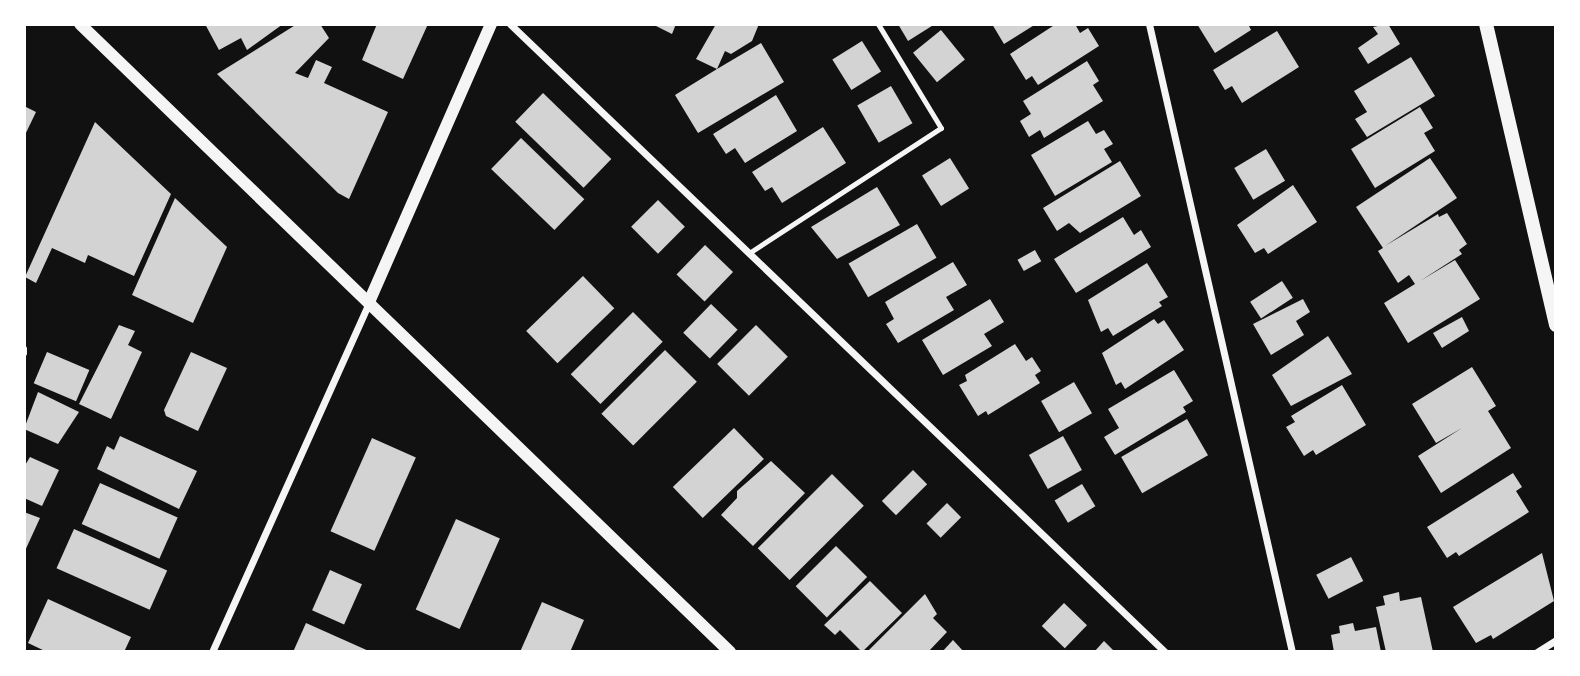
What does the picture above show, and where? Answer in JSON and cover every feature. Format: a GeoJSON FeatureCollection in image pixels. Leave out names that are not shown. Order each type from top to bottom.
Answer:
{"type":"FeatureCollection","features":[{"type":"Feature","properties":{"kind":"main road"},"geometry":{"type":"LineString","coordinates":[[1486,24],[1556,325]]}},
{"type":"Feature","properties":{"kind":"street"},"geometry":{"type":"LineString","coordinates":[[80,24],[730,652]]}},
{"type":"Feature","properties":{"kind":"street"},"geometry":{"type":"LineString","coordinates":[[212,652],[491,24]]}},
{"type":"Feature","properties":{"kind":"street"},"geometry":{"type":"LineString","coordinates":[[510,24],[1165,652]]}},
{"type":"Feature","properties":{"kind":"street"},"geometry":{"type":"LineString","coordinates":[[1149,24],[1293,652]]}},
{"type":"Feature","properties":{"kind":"street"},"geometry":{"type":"LineString","coordinates":[[1537,652],[1556,640]]}},
{"type":"Feature","properties":{"kind":"lane"},"geometry":{"type":"LineString","coordinates":[[749,253],[941,128],[878,24]]}},
{"type":"Feature","properties":{"kind":"building"},"geometry":{"type":"Polygon","coordinates":[[[205,24],[283,24],[247,50],[241,38],[219,50],[205,24]]]}},
{"type":"Feature","properties":{"kind":"building"},"geometry":{"type":"Polygon","coordinates":[[[297,24],[320,24],[329,38],[295,73],[308,78],[316,60],[332,67],[324,83],[388,112],[349,199],[338,193],[217,74],[297,24]]]}},
{"type":"Feature","properties":{"kind":"building"},"geometry":{"type":"Polygon","coordinates":[[[377,24],[428,24],[403,79],[362,60],[377,24]]]}},
{"type":"Feature","properties":{"kind":"building"},"geometry":{"type":"Polygon","coordinates":[[[652,24],[676,24],[672,34],[652,24]]]}},
{"type":"Feature","properties":{"kind":"building"},"geometry":{"type":"Polygon","coordinates":[[[716,24],[759,24],[752,41],[731,54],[725,51],[717,69],[696,59],[716,24]]]}},
{"type":"Feature","properties":{"kind":"building"},"geometry":{"type":"Polygon","coordinates":[[[898,24],[935,24],[908,41],[898,24]]]}},
{"type":"Feature","properties":{"kind":"building"},"geometry":{"type":"Polygon","coordinates":[[[992,24],[1036,24],[1004,44],[992,24]]]}},
{"type":"Feature","properties":{"kind":"building"},"geometry":{"type":"Polygon","coordinates":[[[1056,24],[1075,24],[1080,33],[1088,28],[1099,46],[1038,85],[1032,76],[1026,80],[1010,54],[1056,24]]]}},
{"type":"Feature","properties":{"kind":"building"},"geometry":{"type":"Polygon","coordinates":[[[1197,24],[1248,24],[1251,30],[1215,53],[1197,24]]]}},
{"type":"Feature","properties":{"kind":"building"},"geometry":{"type":"Polygon","coordinates":[[[1388,24],[1400,44],[1368,64],[1358,48],[1378,34],[1373,27],[1388,24]]]}},
{"type":"Feature","properties":{"kind":"building"},"geometry":{"type":"Polygon","coordinates":[[[941,30],[965,60],[937,82],[913,53],[941,30]]]}},
{"type":"Feature","properties":{"kind":"building"},"geometry":{"type":"Polygon","coordinates":[[[1277,31],[1299,67],[1242,103],[1232,86],[1225,90],[1213,70],[1277,31]]]}},
{"type":"Feature","properties":{"kind":"building"},"geometry":{"type":"Polygon","coordinates":[[[862,41],[881,72],[851,90],[832,60],[862,41]]]}},
{"type":"Feature","properties":{"kind":"building"},"geometry":{"type":"Polygon","coordinates":[[[761,43],[784,82],[698,133],[675,95],[761,43]]]}},
{"type":"Feature","properties":{"kind":"building"},"geometry":{"type":"Polygon","coordinates":[[[1411,57],[1435,96],[1367,137],[1355,119],[1367,112],[1354,91],[1411,57]]]}},
{"type":"Feature","properties":{"kind":"building"},"geometry":{"type":"Polygon","coordinates":[[[1087,61],[1099,81],[1093,85],[1103,101],[1044,138],[1040,130],[1029,137],[1020,121],[1031,114],[1023,101],[1087,61]]]}},
{"type":"Feature","properties":{"kind":"building"},"geometry":{"type":"Polygon","coordinates":[[[891,86],[912,123],[879,143],[857,106],[891,86]]]}},
{"type":"Feature","properties":{"kind":"building"},"geometry":{"type":"Polygon","coordinates":[[[543,93],[611,159],[584,188],[515,122],[543,93]]]}},
{"type":"Feature","properties":{"kind":"building"},"geometry":{"type":"Polygon","coordinates":[[[776,95],[797,131],[745,163],[735,148],[726,154],[713,134],[776,95]]]}},
{"type":"Feature","properties":{"kind":"building"},"geometry":{"type":"Polygon","coordinates":[[[24,106],[36,112],[24,137],[24,106]]]}},
{"type":"Feature","properties":{"kind":"building"},"geometry":{"type":"Polygon","coordinates":[[[1420,107],[1433,128],[1424,133],[1435,151],[1375,188],[1351,149],[1420,107]]]}},
{"type":"Feature","properties":{"kind":"building"},"geometry":{"type":"Polygon","coordinates":[[[1088,121],[1096,134],[1104,130],[1113,144],[1104,149],[1112,162],[1055,196],[1031,155],[1088,121]]]}},
{"type":"Feature","properties":{"kind":"building"},"geometry":{"type":"Polygon","coordinates":[[[95,122],[171,194],[134,276],[88,255],[85,263],[52,248],[36,283],[25,277],[95,122]]]}},
{"type":"Feature","properties":{"kind":"building"},"geometry":{"type":"Polygon","coordinates":[[[823,127],[846,163],[782,203],[772,187],[765,191],[752,172],[823,127]]]}},
{"type":"Feature","properties":{"kind":"building"},"geometry":{"type":"Polygon","coordinates":[[[521,138],[584,199],[554,230],[491,169],[521,138]]]}},
{"type":"Feature","properties":{"kind":"building"},"geometry":{"type":"Polygon","coordinates":[[[1266,149],[1285,181],[1253,200],[1234,168],[1266,149]]]}},
{"type":"Feature","properties":{"kind":"building"},"geometry":{"type":"Polygon","coordinates":[[[950,158],[969,189],[941,206],[922,175],[950,158]]]}},
{"type":"Feature","properties":{"kind":"building"},"geometry":{"type":"Polygon","coordinates":[[[1430,158],[1457,198],[1385,246],[1438,214],[1439,217],[1447,213],[1467,244],[1459,250],[1462,254],[1420,281],[1455,260],[1480,299],[1408,343],[1384,303],[1415,284],[1409,275],[1398,283],[1378,251],[1383,248],[1356,207],[1430,158]]]}},
{"type":"Feature","properties":{"kind":"building"},"geometry":{"type":"Polygon","coordinates":[[[1120,161],[1141,196],[1080,233],[1069,223],[1057,231],[1043,208],[1120,161]]]}},
{"type":"Feature","properties":{"kind":"building"},"geometry":{"type":"Polygon","coordinates":[[[1293,185],[1317,222],[1268,254],[1264,248],[1255,253],[1237,225],[1293,185]]]}},
{"type":"Feature","properties":{"kind":"building"},"geometry":{"type":"Polygon","coordinates":[[[877,187],[900,225],[837,259],[811,227],[877,187]]]}},
{"type":"Feature","properties":{"kind":"building"},"geometry":{"type":"Polygon","coordinates":[[[175,198],[227,247],[193,323],[132,295],[175,198]]]}},
{"type":"Feature","properties":{"kind":"building"},"geometry":{"type":"Polygon","coordinates":[[[658,200],[685,227],[658,254],[631,227],[658,200]]]}},
{"type":"Feature","properties":{"kind":"building"},"geometry":{"type":"Polygon","coordinates":[[[1123,217],[1134,235],[1141,230],[1151,247],[1076,293],[1054,259],[1123,217]]]}},
{"type":"Feature","properties":{"kind":"building"},"geometry":{"type":"Polygon","coordinates":[[[917,224],[936,258],[868,297],[849,264],[917,224]]]}},
{"type":"Feature","properties":{"kind":"building"},"geometry":{"type":"Polygon","coordinates":[[[705,245],[733,272],[705,302],[677,274],[705,245]]]}},
{"type":"Feature","properties":{"kind":"building"},"geometry":{"type":"Polygon","coordinates":[[[1035,250],[1041,261],[1024,271],[1018,260],[1035,250]]]}},
{"type":"Feature","properties":{"kind":"building"},"geometry":{"type":"Polygon","coordinates":[[[953,262],[967,285],[946,297],[954,310],[898,343],[886,324],[894,319],[885,302],[953,262]]]}},
{"type":"Feature","properties":{"kind":"building"},"geometry":{"type":"Polygon","coordinates":[[[1147,263],[1168,297],[1159,302],[1162,306],[1113,336],[1108,328],[1101,332],[1088,300],[1147,263]]]}},
{"type":"Feature","properties":{"kind":"building"},"geometry":{"type":"Polygon","coordinates":[[[583,276],[614,308],[557,363],[526,331],[583,276]]]}},
{"type":"Feature","properties":{"kind":"building"},"geometry":{"type":"Polygon","coordinates":[[[1282,281],[1293,298],[1261,318],[1250,302],[1282,281]]]}},
{"type":"Feature","properties":{"kind":"building"},"geometry":{"type":"Polygon","coordinates":[[[990,299],[1004,322],[984,334],[992,346],[943,375],[922,340],[990,299]]]}},
{"type":"Feature","properties":{"kind":"building"},"geometry":{"type":"Polygon","coordinates":[[[1303,299],[1310,312],[1296,321],[1304,335],[1271,355],[1253,324],[1303,299]]]}},
{"type":"Feature","properties":{"kind":"building"},"geometry":{"type":"Polygon","coordinates":[[[711,304],[738,330],[710,358],[683,333],[711,304]]]}},
{"type":"Feature","properties":{"kind":"building"},"geometry":{"type":"Polygon","coordinates":[[[633,312],[663,342],[600,404],[571,374],[633,312]]]}},
{"type":"Feature","properties":{"kind":"building"},"geometry":{"type":"Polygon","coordinates":[[[1462,317],[1469,331],[1442,348],[1433,333],[1462,317]]]}},
{"type":"Feature","properties":{"kind":"building"},"geometry":{"type":"Polygon","coordinates":[[[1154,319],[1158,324],[1164,320],[1184,350],[1125,389],[1121,382],[1116,385],[1102,353],[1154,319]]]}},
{"type":"Feature","properties":{"kind":"building"},"geometry":{"type":"Polygon","coordinates":[[[119,325],[135,331],[128,345],[142,352],[111,419],[79,404],[119,325]]]}},
{"type":"Feature","properties":{"kind":"building"},"geometry":{"type":"Polygon","coordinates":[[[756,325],[788,357],[749,396],[717,364],[756,325]]]}},
{"type":"Feature","properties":{"kind":"building"},"geometry":{"type":"Polygon","coordinates":[[[1328,336],[1352,374],[1291,406],[1272,375],[1328,336]]]}},
{"type":"Feature","properties":{"kind":"building"},"geometry":{"type":"Polygon","coordinates":[[[1015,344],[1026,361],[1032,357],[1041,371],[1035,375],[1040,383],[988,415],[986,411],[978,416],[959,385],[967,381],[965,375],[1015,344]]]}},
{"type":"Feature","properties":{"kind":"building"},"geometry":{"type":"Polygon","coordinates":[[[665,350],[697,382],[633,445],[601,414],[665,350]]]}},
{"type":"Feature","properties":{"kind":"building"},"geometry":{"type":"Polygon","coordinates":[[[47,352],[89,370],[76,401],[34,383],[47,352]]]}},
{"type":"Feature","properties":{"kind":"building"},"geometry":{"type":"Polygon","coordinates":[[[191,352],[227,368],[198,431],[166,416],[164,410],[191,352]]]}},
{"type":"Feature","properties":{"kind":"building"},"geometry":{"type":"Polygon","coordinates":[[[1472,367],[1496,406],[1488,411],[1511,448],[1441,493],[1418,456],[1462,428],[1436,443],[1412,404],[1472,367]]]}},
{"type":"Feature","properties":{"kind":"building"},"geometry":{"type":"Polygon","coordinates":[[[1174,370],[1193,401],[1183,407],[1186,412],[1115,455],[1104,437],[1119,428],[1108,409],[1174,370]]]}},
{"type":"Feature","properties":{"kind":"building"},"geometry":{"type":"Polygon","coordinates":[[[1074,382],[1092,413],[1059,432],[1041,401],[1074,382]]]}},
{"type":"Feature","properties":{"kind":"building"},"geometry":{"type":"Polygon","coordinates":[[[1342,385],[1366,425],[1316,455],[1313,450],[1304,456],[1286,427],[1295,422],[1291,416],[1342,385]]]}},
{"type":"Feature","properties":{"kind":"building"},"geometry":{"type":"Polygon","coordinates":[[[38,392],[79,412],[58,444],[24,429],[38,392]]]}},
{"type":"Feature","properties":{"kind":"building"},"geometry":{"type":"Polygon","coordinates":[[[1187,419],[1208,455],[1142,493],[1121,457],[1187,419]]]}},
{"type":"Feature","properties":{"kind":"building"},"geometry":{"type":"Polygon","coordinates":[[[734,428],[764,459],[703,518],[673,487],[734,428]]]}},
{"type":"Feature","properties":{"kind":"building"},"geometry":{"type":"Polygon","coordinates":[[[120,436],[197,471],[179,509],[97,469],[107,446],[114,450],[120,436]]]}},
{"type":"Feature","properties":{"kind":"building"},"geometry":{"type":"Polygon","coordinates":[[[1063,436],[1082,470],[1048,489],[1029,455],[1063,436]]]}},
{"type":"Feature","properties":{"kind":"building"},"geometry":{"type":"Polygon","coordinates":[[[372,438],[416,458],[374,551],[331,531],[372,438]]]}},
{"type":"Feature","properties":{"kind":"building"},"geometry":{"type":"Polygon","coordinates":[[[30,457],[59,470],[42,506],[24,498],[24,467],[30,457]]]}},
{"type":"Feature","properties":{"kind":"building"},"geometry":{"type":"Polygon","coordinates":[[[771,461],[805,493],[753,546],[721,515],[737,498],[737,491],[771,461]]]}},
{"type":"Feature","properties":{"kind":"building"},"geometry":{"type":"Polygon","coordinates":[[[913,470],[927,484],[896,515],[882,501],[913,470]]]}},
{"type":"Feature","properties":{"kind":"building"},"geometry":{"type":"Polygon","coordinates":[[[1513,473],[1522,487],[1516,491],[1529,512],[1459,556],[1456,552],[1447,558],[1427,527],[1513,473]]]}},
{"type":"Feature","properties":{"kind":"building"},"geometry":{"type":"Polygon","coordinates":[[[832,474],[864,506],[790,580],[758,548],[832,474]]]}},
{"type":"Feature","properties":{"kind":"building"},"geometry":{"type":"Polygon","coordinates":[[[100,483],[178,518],[159,559],[82,524],[100,483]]]}},
{"type":"Feature","properties":{"kind":"building"},"geometry":{"type":"Polygon","coordinates":[[[1082,484],[1095,506],[1068,523],[1055,500],[1082,484]]]}},
{"type":"Feature","properties":{"kind":"building"},"geometry":{"type":"Polygon","coordinates":[[[947,503],[961,517],[941,538],[926,524],[947,503]]]}},
{"type":"Feature","properties":{"kind":"building"},"geometry":{"type":"Polygon","coordinates":[[[24,512],[40,518],[24,553],[24,512]]]}},
{"type":"Feature","properties":{"kind":"building"},"geometry":{"type":"Polygon","coordinates":[[[456,519],[500,539],[460,629],[416,609],[456,519]]]}},
{"type":"Feature","properties":{"kind":"building"},"geometry":{"type":"Polygon","coordinates":[[[74,529],[167,570],[150,610],[57,568],[74,529]]]}},
{"type":"Feature","properties":{"kind":"building"},"geometry":{"type":"Polygon","coordinates":[[[836,546],[867,577],[827,617],[796,586],[836,546]]]}},
{"type":"Feature","properties":{"kind":"building"},"geometry":{"type":"Polygon","coordinates":[[[1542,553],[1554,601],[1493,639],[1491,635],[1476,643],[1453,607],[1542,553]]]}},
{"type":"Feature","properties":{"kind":"building"},"geometry":{"type":"Polygon","coordinates":[[[1351,557],[1363,581],[1329,599],[1316,575],[1351,557]]]}},
{"type":"Feature","properties":{"kind":"building"},"geometry":{"type":"Polygon","coordinates":[[[330,570],[362,584],[344,624],[312,610],[330,570]]]}},
{"type":"Feature","properties":{"kind":"building"},"geometry":{"type":"Polygon","coordinates":[[[870,581],[902,613],[862,652],[840,630],[835,635],[824,625],[870,581]]]}},
{"type":"Feature","properties":{"kind":"building"},"geometry":{"type":"Polygon","coordinates":[[[1399,592],[1400,601],[1421,597],[1433,652],[1386,652],[1376,607],[1385,605],[1383,596],[1399,592]]]}},
{"type":"Feature","properties":{"kind":"building"},"geometry":{"type":"Polygon","coordinates":[[[925,594],[937,614],[933,618],[947,632],[928,652],[867,652],[925,594]]]}},
{"type":"Feature","properties":{"kind":"building"},"geometry":{"type":"Polygon","coordinates":[[[48,599],[131,637],[124,652],[47,652],[28,643],[48,599]]]}},
{"type":"Feature","properties":{"kind":"building"},"geometry":{"type":"Polygon","coordinates":[[[542,602],[584,620],[570,652],[520,652],[542,602]]]}},
{"type":"Feature","properties":{"kind":"building"},"geometry":{"type":"Polygon","coordinates":[[[1064,603],[1087,625],[1065,648],[1042,626],[1064,603]]]}},
{"type":"Feature","properties":{"kind":"building"},"geometry":{"type":"Polygon","coordinates":[[[306,623],[371,652],[293,652],[306,623]]]}},
{"type":"Feature","properties":{"kind":"building"},"geometry":{"type":"Polygon","coordinates":[[[1353,623],[1355,631],[1376,627],[1381,652],[1334,652],[1331,635],[1340,633],[1339,626],[1353,623]]]}},
{"type":"Feature","properties":{"kind":"building"},"geometry":{"type":"Polygon","coordinates":[[[953,640],[964,652],[942,652],[953,640]]]}},
{"type":"Feature","properties":{"kind":"building"},"geometry":{"type":"Polygon","coordinates":[[[1104,641],[1115,652],[1094,652],[1104,641]]]}}]}
